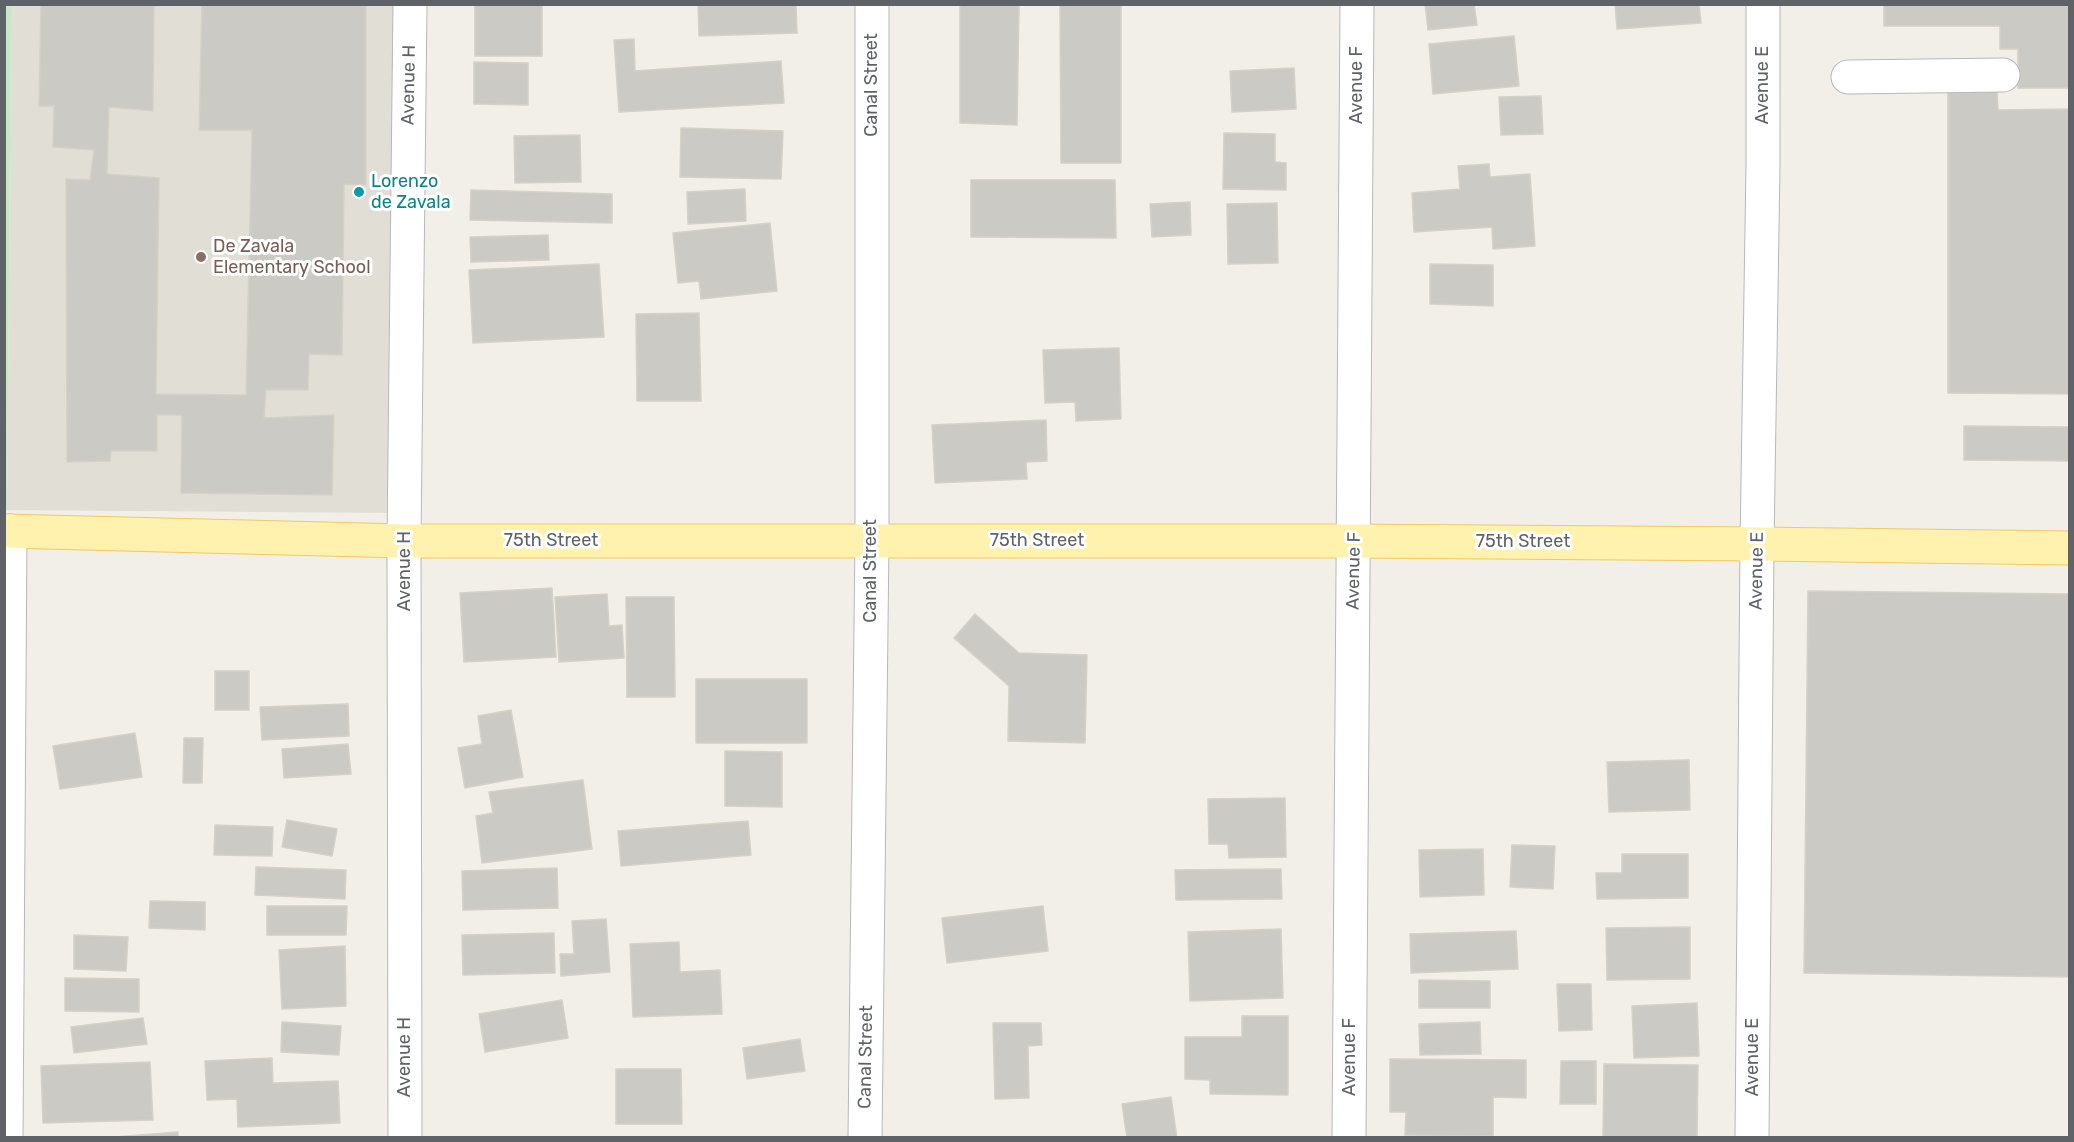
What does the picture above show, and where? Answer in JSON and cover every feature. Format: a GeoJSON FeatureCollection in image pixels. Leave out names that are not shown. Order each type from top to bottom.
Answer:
{"type":"FeatureCollection","features":[{"type":"Feature","properties":{"kind":"main road","name":"75th Street"},"geometry":{"type":"LineString","coordinates":[[7,531],[404,541],[1354,541],[2070,549]]}},
{"type":"Feature","properties":{"kind":"street","name":"Avenue H"},"geometry":{"type":"LineString","coordinates":[[405,1137],[404,541],[410,4]]}},
{"type":"Feature","properties":{"kind":"street","name":"Canal Street"},"geometry":{"type":"LineString","coordinates":[[866,1137],[872,541],[872,4]]}},
{"type":"Feature","properties":{"kind":"street","name":"Avenue F"},"geometry":{"type":"LineString","coordinates":[[1349,1137],[1357,4]]}},
{"type":"Feature","properties":{"kind":"street","name":"Avenue E"},"geometry":{"type":"LineString","coordinates":[[1752,1137],[1763,4]]}},
{"type":"Feature","properties":{"kind":"street"},"geometry":{"type":"LineString","coordinates":[[1848,77],[2003,75]]}},
{"type":"Feature","properties":{"kind":"street"},"geometry":{"type":"LineString","coordinates":[[6,1137],[7,531]]}},
{"type":"Feature","properties":{"kind":"shaded area","name":"De Zavala Elementary School"},"geometry":{"type":"Polygon","coordinates":[[[11,5],[398,5],[390,513],[7,510],[11,5]]]}},
{"type":"Feature","properties":{"kind":"green space"},"geometry":{"type":"Polygon","coordinates":[[[4,5],[11,5],[7,510],[4,510],[4,5]]]}},
{"type":"Feature","properties":{"kind":"building"},"geometry":{"type":"Polygon","coordinates":[[[41,4],[154,4],[153,111],[109,107],[107,174],[159,178],[156,394],[246,395],[252,130],[199,130],[202,4],[366,4],[366,185],[344,184],[342,355],[309,354],[308,390],[266,390],[264,418],[334,415],[332,495],[181,493],[182,415],[157,415],[157,451],[111,451],[110,461],[67,462],[66,179],[90,180],[94,150],[53,147],[54,106],[39,106],[41,4]]]}},
{"type":"Feature","properties":{"kind":"building"},"geometry":{"type":"Polygon","coordinates":[[[475,4],[542,4],[542,56],[475,56],[475,4]]]}},
{"type":"Feature","properties":{"kind":"building"},"geometry":{"type":"Polygon","coordinates":[[[698,4],[796,4],[797,33],[699,36],[698,4]]]}},
{"type":"Feature","properties":{"kind":"building"},"geometry":{"type":"Polygon","coordinates":[[[960,4],[1019,4],[1017,125],[960,123],[960,4]]]}},
{"type":"Feature","properties":{"kind":"building"},"geometry":{"type":"Polygon","coordinates":[[[1060,4],[1121,4],[1121,163],[1061,163],[1060,4]]]}},
{"type":"Feature","properties":{"kind":"building"},"geometry":{"type":"Polygon","coordinates":[[[1425,4],[1474,4],[1477,25],[1428,30],[1425,4]]]}},
{"type":"Feature","properties":{"kind":"building"},"geometry":{"type":"Polygon","coordinates":[[[1615,4],[1699,4],[1701,23],[1617,29],[1615,4]]]}},
{"type":"Feature","properties":{"kind":"building"},"geometry":{"type":"Polygon","coordinates":[[[1884,4],[2070,4],[2070,88],[2018,88],[2018,49],[2000,49],[2000,26],[1884,26],[1884,4]]]}},
{"type":"Feature","properties":{"kind":"building"},"geometry":{"type":"Polygon","coordinates":[[[1514,36],[1519,86],[1433,94],[1429,44],[1514,36]]]}},
{"type":"Feature","properties":{"kind":"building"},"geometry":{"type":"Polygon","coordinates":[[[634,39],[635,71],[781,61],[784,103],[619,112],[614,40],[634,39]]]}},
{"type":"Feature","properties":{"kind":"building"},"geometry":{"type":"Polygon","coordinates":[[[474,62],[528,63],[528,105],[474,104],[474,62]]]}},
{"type":"Feature","properties":{"kind":"building"},"geometry":{"type":"Polygon","coordinates":[[[1294,68],[1296,109],[1232,112],[1230,71],[1294,68]]]}},
{"type":"Feature","properties":{"kind":"building"},"geometry":{"type":"Polygon","coordinates":[[[1948,92],[1997,92],[1998,110],[2070,109],[2070,394],[1948,393],[1948,92]]]}},
{"type":"Feature","properties":{"kind":"building"},"geometry":{"type":"Polygon","coordinates":[[[1541,96],[1543,134],[1501,135],[1499,97],[1541,96]]]}},
{"type":"Feature","properties":{"kind":"building"},"geometry":{"type":"Polygon","coordinates":[[[681,128],[783,131],[781,179],[680,177],[681,128]]]}},
{"type":"Feature","properties":{"kind":"building"},"geometry":{"type":"Polygon","coordinates":[[[1224,133],[1275,134],[1275,162],[1286,163],[1286,190],[1223,189],[1224,133]]]}},
{"type":"Feature","properties":{"kind":"building"},"geometry":{"type":"Polygon","coordinates":[[[580,135],[581,182],[515,183],[514,136],[580,135]]]}},
{"type":"Feature","properties":{"kind":"building"},"geometry":{"type":"Polygon","coordinates":[[[1489,164],[1490,177],[1530,174],[1535,246],[1493,249],[1492,227],[1414,232],[1412,193],[1460,189],[1458,166],[1489,164]]]}},
{"type":"Feature","properties":{"kind":"building"},"geometry":{"type":"Polygon","coordinates":[[[971,180],[1115,180],[1116,238],[971,237],[971,180]]]}},
{"type":"Feature","properties":{"kind":"building"},"geometry":{"type":"Polygon","coordinates":[[[745,189],[746,221],[688,224],[687,192],[745,189]]]}},
{"type":"Feature","properties":{"kind":"building"},"geometry":{"type":"Polygon","coordinates":[[[471,190],[612,194],[612,223],[470,220],[471,190]]]}},
{"type":"Feature","properties":{"kind":"building"},"geometry":{"type":"Polygon","coordinates":[[[1190,202],[1191,235],[1152,237],[1150,204],[1190,202]]]}},
{"type":"Feature","properties":{"kind":"building"},"geometry":{"type":"Polygon","coordinates":[[[1277,203],[1278,263],[1228,264],[1227,204],[1277,203]]]}},
{"type":"Feature","properties":{"kind":"building"},"geometry":{"type":"Polygon","coordinates":[[[770,223],[777,291],[701,299],[699,281],[678,283],[673,233],[770,223]]]}},
{"type":"Feature","properties":{"kind":"building"},"geometry":{"type":"Polygon","coordinates":[[[548,235],[549,260],[471,262],[470,237],[548,235]]]}},
{"type":"Feature","properties":{"kind":"building"},"geometry":{"type":"Polygon","coordinates":[[[599,264],[604,337],[473,343],[469,270],[599,264]]]}},
{"type":"Feature","properties":{"kind":"building"},"geometry":{"type":"Polygon","coordinates":[[[1430,264],[1493,265],[1493,306],[1430,304],[1430,264]]]}},
{"type":"Feature","properties":{"kind":"building"},"geometry":{"type":"Polygon","coordinates":[[[699,313],[701,401],[637,401],[636,314],[699,313]]]}},
{"type":"Feature","properties":{"kind":"building"},"geometry":{"type":"Polygon","coordinates":[[[1119,348],[1121,419],[1076,421],[1075,402],[1045,403],[1043,350],[1119,348]]]}},
{"type":"Feature","properties":{"kind":"building"},"geometry":{"type":"Polygon","coordinates":[[[1046,420],[1047,461],[1026,462],[1027,479],[935,483],[932,425],[1046,420]]]}},
{"type":"Feature","properties":{"kind":"building"},"geometry":{"type":"Polygon","coordinates":[[[1964,426],[2070,427],[2070,461],[1964,460],[1964,426]]]}},
{"type":"Feature","properties":{"kind":"building"},"geometry":{"type":"Polygon","coordinates":[[[552,588],[556,657],[464,662],[460,593],[552,588]]]}},
{"type":"Feature","properties":{"kind":"building"},"geometry":{"type":"Polygon","coordinates":[[[1808,591],[2070,594],[2070,977],[1804,973],[1808,591]]]}},
{"type":"Feature","properties":{"kind":"building"},"geometry":{"type":"Polygon","coordinates":[[[607,594],[609,626],[622,625],[624,658],[559,662],[555,597],[607,594]]]}},
{"type":"Feature","properties":{"kind":"building"},"geometry":{"type":"Polygon","coordinates":[[[626,597],[674,597],[675,697],[627,697],[626,597]]]}},
{"type":"Feature","properties":{"kind":"building"},"geometry":{"type":"Polygon","coordinates":[[[975,614],[1019,653],[1087,655],[1085,743],[1008,741],[1009,686],[954,638],[975,614]]]}},
{"type":"Feature","properties":{"kind":"building"},"geometry":{"type":"Polygon","coordinates":[[[215,671],[249,671],[249,710],[215,710],[215,671]]]}},
{"type":"Feature","properties":{"kind":"building"},"geometry":{"type":"Polygon","coordinates":[[[696,679],[807,679],[807,743],[696,743],[696,679]]]}},
{"type":"Feature","properties":{"kind":"building"},"geometry":{"type":"Polygon","coordinates":[[[348,704],[349,736],[262,740],[260,707],[348,704]]]}},
{"type":"Feature","properties":{"kind":"building"},"geometry":{"type":"Polygon","coordinates":[[[511,710],[523,777],[465,788],[458,748],[482,744],[478,716],[511,710]]]}},
{"type":"Feature","properties":{"kind":"building"},"geometry":{"type":"Polygon","coordinates":[[[135,733],[142,777],[60,789],[53,746],[135,733]]]}},
{"type":"Feature","properties":{"kind":"building"},"geometry":{"type":"Polygon","coordinates":[[[184,738],[203,738],[202,783],[183,783],[184,738]]]}},
{"type":"Feature","properties":{"kind":"building"},"geometry":{"type":"Polygon","coordinates":[[[348,744],[351,774],[284,778],[282,749],[348,744]]]}},
{"type":"Feature","properties":{"kind":"building"},"geometry":{"type":"Polygon","coordinates":[[[725,751],[782,752],[782,807],[725,806],[725,751]]]}},
{"type":"Feature","properties":{"kind":"building"},"geometry":{"type":"Polygon","coordinates":[[[1689,760],[1690,810],[1609,812],[1607,762],[1689,760]]]}},
{"type":"Feature","properties":{"kind":"building"},"geometry":{"type":"Polygon","coordinates":[[[583,780],[592,849],[482,863],[476,816],[493,813],[489,792],[583,780]]]}},
{"type":"Feature","properties":{"kind":"building"},"geometry":{"type":"Polygon","coordinates":[[[1285,798],[1286,857],[1229,858],[1228,844],[1209,844],[1208,799],[1285,798]]]}},
{"type":"Feature","properties":{"kind":"building"},"geometry":{"type":"Polygon","coordinates":[[[287,820],[337,829],[332,856],[282,847],[287,820]]]}},
{"type":"Feature","properties":{"kind":"building"},"geometry":{"type":"Polygon","coordinates":[[[748,821],[751,855],[621,866],[618,831],[748,821]]]}},
{"type":"Feature","properties":{"kind":"building"},"geometry":{"type":"Polygon","coordinates":[[[215,825],[273,827],[272,856],[214,855],[215,825]]]}},
{"type":"Feature","properties":{"kind":"building"},"geometry":{"type":"Polygon","coordinates":[[[1512,845],[1555,846],[1553,889],[1510,887],[1512,845]]]}},
{"type":"Feature","properties":{"kind":"building"},"geometry":{"type":"Polygon","coordinates":[[[1483,849],[1484,895],[1420,897],[1419,850],[1483,849]]]}},
{"type":"Feature","properties":{"kind":"building"},"geometry":{"type":"Polygon","coordinates":[[[1622,854],[1688,854],[1688,898],[1597,899],[1596,873],[1622,873],[1622,854]]]}},
{"type":"Feature","properties":{"kind":"building"},"geometry":{"type":"Polygon","coordinates":[[[256,867],[346,870],[345,899],[255,895],[256,867]]]}},
{"type":"Feature","properties":{"kind":"building"},"geometry":{"type":"Polygon","coordinates":[[[557,868],[558,908],[463,910],[462,871],[557,868]]]}},
{"type":"Feature","properties":{"kind":"building"},"geometry":{"type":"Polygon","coordinates":[[[1281,869],[1282,899],[1176,900],[1175,870],[1281,869]]]}},
{"type":"Feature","properties":{"kind":"building"},"geometry":{"type":"Polygon","coordinates":[[[150,901],[205,902],[205,930],[149,928],[150,901]]]}},
{"type":"Feature","properties":{"kind":"building"},"geometry":{"type":"Polygon","coordinates":[[[267,906],[347,906],[346,935],[267,935],[267,906]]]}},
{"type":"Feature","properties":{"kind":"building"},"geometry":{"type":"Polygon","coordinates":[[[1043,906],[1048,951],[947,963],[942,918],[1043,906]]]}},
{"type":"Feature","properties":{"kind":"building"},"geometry":{"type":"Polygon","coordinates":[[[606,919],[610,972],[561,976],[560,954],[574,954],[572,921],[606,919]]]}},
{"type":"Feature","properties":{"kind":"building"},"geometry":{"type":"Polygon","coordinates":[[[1690,927],[1690,979],[1607,980],[1606,928],[1690,927]]]}},
{"type":"Feature","properties":{"kind":"building"},"geometry":{"type":"Polygon","coordinates":[[[1281,929],[1283,998],[1190,1001],[1188,932],[1281,929]]]}},
{"type":"Feature","properties":{"kind":"building"},"geometry":{"type":"Polygon","coordinates":[[[1516,931],[1518,969],[1411,973],[1410,934],[1516,931]]]}},
{"type":"Feature","properties":{"kind":"building"},"geometry":{"type":"Polygon","coordinates":[[[554,933],[555,973],[463,975],[462,935],[554,933]]]}},
{"type":"Feature","properties":{"kind":"building"},"geometry":{"type":"Polygon","coordinates":[[[74,935],[128,937],[126,971],[74,969],[74,935]]]}},
{"type":"Feature","properties":{"kind":"building"},"geometry":{"type":"Polygon","coordinates":[[[679,942],[680,972],[720,970],[722,1014],[633,1017],[630,944],[679,942]]]}},
{"type":"Feature","properties":{"kind":"building"},"geometry":{"type":"Polygon","coordinates":[[[345,946],[346,1006],[282,1009],[279,950],[345,946]]]}},
{"type":"Feature","properties":{"kind":"building"},"geometry":{"type":"Polygon","coordinates":[[[65,978],[139,979],[139,1012],[65,1011],[65,978]]]}},
{"type":"Feature","properties":{"kind":"building"},"geometry":{"type":"Polygon","coordinates":[[[1419,980],[1490,981],[1490,1008],[1419,1008],[1419,980]]]}},
{"type":"Feature","properties":{"kind":"building"},"geometry":{"type":"Polygon","coordinates":[[[1557,984],[1591,984],[1592,1030],[1559,1031],[1557,984]]]}},
{"type":"Feature","properties":{"kind":"building"},"geometry":{"type":"Polygon","coordinates":[[[562,1000],[568,1038],[485,1052],[479,1014],[562,1000]]]}},
{"type":"Feature","properties":{"kind":"building"},"geometry":{"type":"Polygon","coordinates":[[[1697,1003],[1699,1056],[1634,1058],[1632,1006],[1697,1003]]]}},
{"type":"Feature","properties":{"kind":"building"},"geometry":{"type":"Polygon","coordinates":[[[1242,1016],[1288,1016],[1288,1095],[1210,1094],[1210,1080],[1185,1079],[1185,1037],[1242,1037],[1242,1016]]]}},
{"type":"Feature","properties":{"kind":"building"},"geometry":{"type":"Polygon","coordinates":[[[143,1018],[147,1044],[74,1053],[71,1027],[143,1018]]]}},
{"type":"Feature","properties":{"kind":"building"},"geometry":{"type":"Polygon","coordinates":[[[282,1022],[341,1026],[339,1055],[281,1052],[282,1022]]]}},
{"type":"Feature","properties":{"kind":"building"},"geometry":{"type":"Polygon","coordinates":[[[1480,1022],[1481,1054],[1420,1055],[1419,1024],[1480,1022]]]}},
{"type":"Feature","properties":{"kind":"building"},"geometry":{"type":"Polygon","coordinates":[[[993,1023],[1041,1023],[1042,1045],[1028,1046],[1029,1098],[995,1099],[993,1023]]]}},
{"type":"Feature","properties":{"kind":"building"},"geometry":{"type":"Polygon","coordinates":[[[800,1039],[805,1071],[747,1079],[743,1048],[800,1039]]]}},
{"type":"Feature","properties":{"kind":"building"},"geometry":{"type":"Polygon","coordinates":[[[272,1058],[273,1083],[338,1081],[340,1123],[238,1127],[237,1099],[207,1100],[205,1061],[272,1058]]]}},
{"type":"Feature","properties":{"kind":"building"},"geometry":{"type":"Polygon","coordinates":[[[1390,1059],[1526,1060],[1526,1098],[1493,1097],[1493,1136],[1405,1135],[1406,1112],[1390,1112],[1390,1059]]]}},
{"type":"Feature","properties":{"kind":"building"},"geometry":{"type":"Polygon","coordinates":[[[1561,1061],[1596,1061],[1596,1104],[1560,1104],[1561,1061]]]}},
{"type":"Feature","properties":{"kind":"building"},"geometry":{"type":"Polygon","coordinates":[[[150,1062],[153,1120],[43,1123],[41,1066],[150,1062]]]}},
{"type":"Feature","properties":{"kind":"building"},"geometry":{"type":"Polygon","coordinates":[[[1604,1064],[1698,1065],[1697,1138],[1603,1137],[1604,1064]]]}},
{"type":"Feature","properties":{"kind":"building"},"geometry":{"type":"Polygon","coordinates":[[[616,1069],[681,1069],[682,1124],[616,1124],[616,1069]]]}},
{"type":"Feature","properties":{"kind":"building"},"geometry":{"type":"Polygon","coordinates":[[[1171,1097],[1177,1138],[1127,1138],[1122,1104],[1171,1097]]]}},
{"type":"Feature","properties":{"kind":"building"},"geometry":{"type":"Polygon","coordinates":[[[178,1132],[178,1138],[102,1138],[178,1132]]]}},
{"type":"Feature","properties":{"kind":"place","name":"Lorenzo de Zavala"},"geometry":{"type":"Point","coordinates":[359,192]}},
{"type":"Feature","properties":{"kind":"place","name":"De Zavala Elementary School"},"geometry":{"type":"Point","coordinates":[201,257]}}]}
